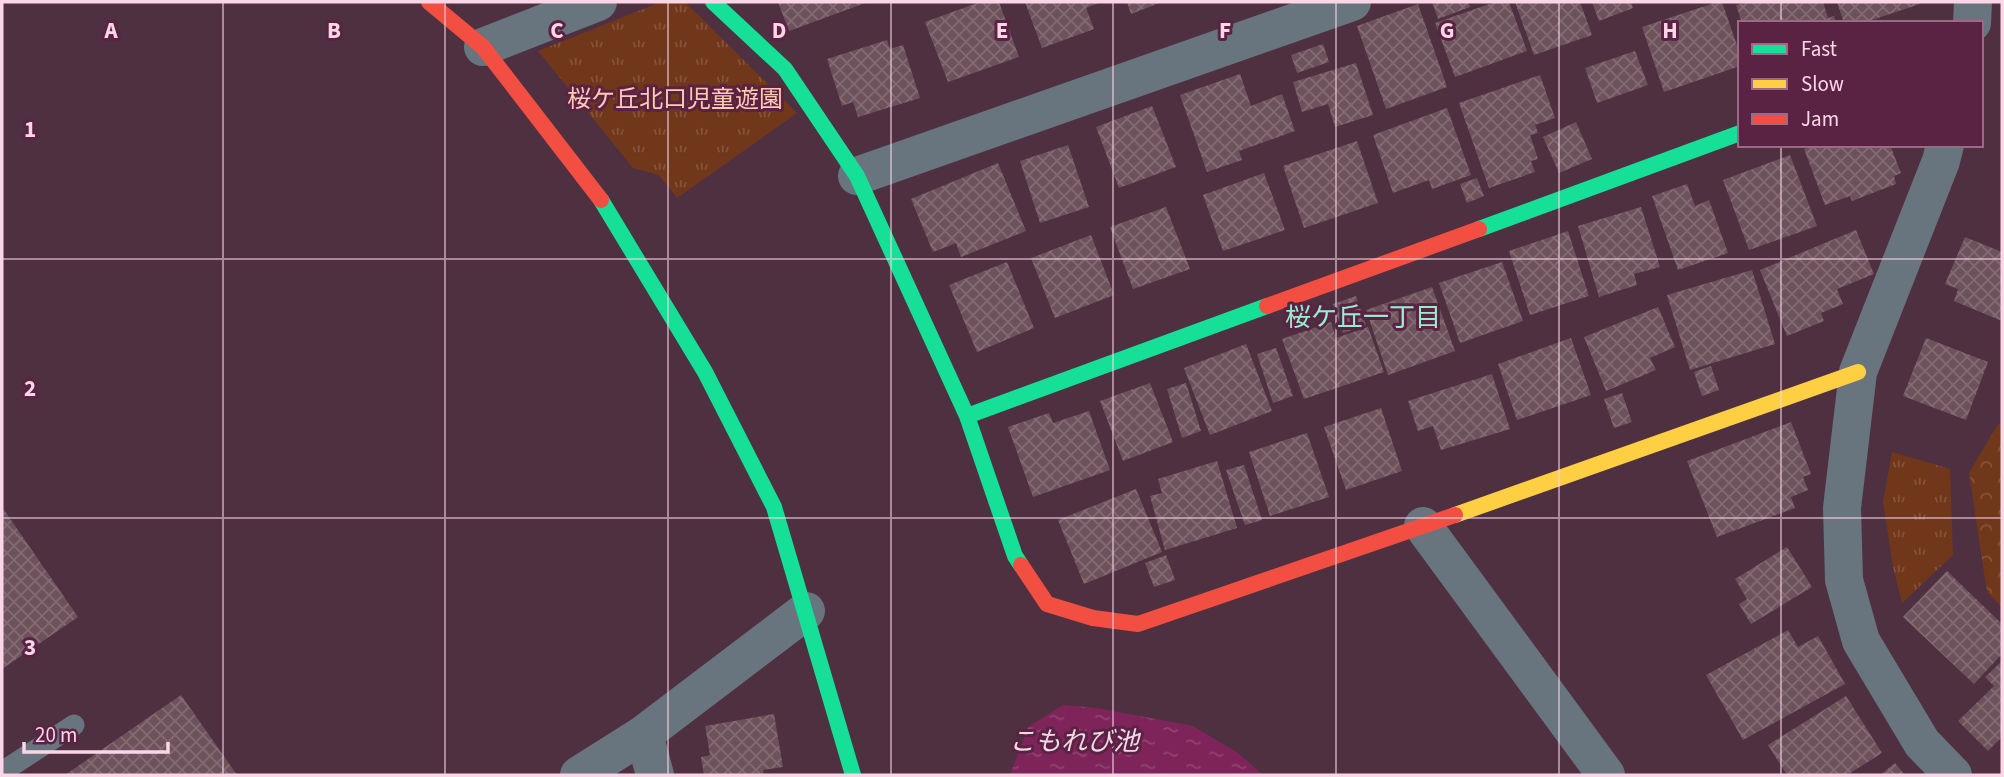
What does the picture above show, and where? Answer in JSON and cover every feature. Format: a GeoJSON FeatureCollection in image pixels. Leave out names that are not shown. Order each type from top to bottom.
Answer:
{"type":"FeatureCollection","features":[{"type":"Feature","properties":{"kind":"street"},"geometry":{"type":"LineString","coordinates":[[429,2],[482,47],[603,204],[705,372],[774,507],[853,775]]}},
{"type":"Feature","properties":{"kind":"street"},"geometry":{"type":"LineString","coordinates":[[482,47],[598,2]]}},
{"type":"Feature","properties":{"kind":"street"},"geometry":{"type":"LineString","coordinates":[[713,2],[785,69],[857,176],[967,416],[1015,556],[1048,604],[1093,618],[1138,624],[1857,372]]}},
{"type":"Feature","properties":{"kind":"street"},"geometry":{"type":"LineString","coordinates":[[857,176],[1352,2]]}},
{"type":"Feature","properties":{"kind":"street"},"geometry":{"type":"LineString","coordinates":[[1972,21],[1973,2]]}},
{"type":"Feature","properties":{"kind":"street"},"geometry":{"type":"LineString","coordinates":[[967,416],[1738,133]]}},
{"type":"Feature","properties":{"kind":"street"},"geometry":{"type":"LineString","coordinates":[[1944,147],[1857,372],[1842,508],[1844,580],[1861,642],[1922,743],[1953,775]]}},
{"type":"Feature","properties":{"kind":"street"},"geometry":{"type":"LineString","coordinates":[[1423,526],[1606,775]]}},
{"type":"Feature","properties":{"kind":"street"},"geometry":{"type":"LineString","coordinates":[[579,775],[644,734],[806,611]]}},
{"type":"Feature","properties":{"kind":"street"},"geometry":{"type":"LineString","coordinates":[[644,734],[656,775]]}},
{"type":"Feature","properties":{"kind":"lane"},"geometry":{"type":"LineString","coordinates":[[2,772],[74,725]]}},
{"type":"Feature","properties":{"kind":"green space","name":"桜ケ丘北口児童遊園"},"geometry":{"type":"Polygon","coordinates":[[[661,2],[685,2],[797,113],[677,198],[659,175],[633,168],[538,51],[661,2]]]}},
{"type":"Feature","properties":{"kind":"green space"},"geometry":{"type":"Polygon","coordinates":[[[2002,420],[2002,607],[1987,592],[1969,473],[2002,420]]]}},
{"type":"Feature","properties":{"kind":"green space"},"geometry":{"type":"Polygon","coordinates":[[[1892,452],[1950,469],[1953,555],[1902,603],[1893,567],[1883,502],[1892,452]]]}},
{"type":"Feature","properties":{"kind":"water","name":"こもれび池"},"geometry":{"type":"Polygon","coordinates":[[[1063,705],[1097,708],[1193,726],[1238,753],[1263,775],[1010,775],[1028,727],[1063,705]]]}},
{"type":"Feature","properties":{"kind":"building"},"geometry":{"type":"Polygon","coordinates":[[[778,2],[868,2],[789,31],[778,2]]]}},
{"type":"Feature","properties":{"kind":"building"},"geometry":{"type":"Polygon","coordinates":[[[980,2],[999,2],[1019,57],[948,82],[925,22],[980,2]]]}},
{"type":"Feature","properties":{"kind":"building"},"geometry":{"type":"Polygon","coordinates":[[[1025,2],[1101,2],[1086,8],[1094,29],[1042,48],[1025,2]]]}},
{"type":"Feature","properties":{"kind":"building"},"geometry":{"type":"Polygon","coordinates":[[[1127,2],[1162,2],[1131,14],[1127,2]]]}},
{"type":"Feature","properties":{"kind":"building"},"geometry":{"type":"Polygon","coordinates":[[[1432,2],[1468,2],[1470,7],[1438,19],[1432,2]]]}},
{"type":"Feature","properties":{"kind":"building"},"geometry":{"type":"Polygon","coordinates":[[[1495,2],[1509,2],[1527,51],[1455,77],[1435,23],[1495,2]]]}},
{"type":"Feature","properties":{"kind":"building"},"geometry":{"type":"Polygon","coordinates":[[[1515,2],[1580,2],[1592,35],[1534,55],[1515,2]]]}},
{"type":"Feature","properties":{"kind":"building"},"geometry":{"type":"Polygon","coordinates":[[[1592,2],[1631,2],[1633,8],[1599,21],[1592,2]]]}},
{"type":"Feature","properties":{"kind":"building"},"geometry":{"type":"Polygon","coordinates":[[[1722,2],[1738,48],[1738,67],[1664,92],[1642,27],[1722,2]]]}},
{"type":"Feature","properties":{"kind":"building"},"geometry":{"type":"Polygon","coordinates":[[[1746,2],[1823,2],[1828,18],[1834,16],[1835,21],[1741,21],[1736,5],[1746,2]]]}},
{"type":"Feature","properties":{"kind":"building"},"geometry":{"type":"Polygon","coordinates":[[[1837,2],[1920,4],[1869,21],[1843,21],[1837,2]]]}},
{"type":"Feature","properties":{"kind":"building"},"geometry":{"type":"Polygon","coordinates":[[[1418,4],[1447,87],[1386,109],[1357,26],[1418,4]]]}},
{"type":"Feature","properties":{"kind":"building"},"geometry":{"type":"Polygon","coordinates":[[[887,40],[890,49],[903,45],[920,98],[858,117],[853,102],[842,106],[827,59],[887,40]]]}},
{"type":"Feature","properties":{"kind":"building"},"geometry":{"type":"Polygon","coordinates":[[[1323,44],[1329,62],[1297,73],[1291,55],[1323,44]]]}},
{"type":"Feature","properties":{"kind":"building"},"geometry":{"type":"Polygon","coordinates":[[[1635,51],[1648,85],[1597,103],[1585,68],[1635,51]]]}},
{"type":"Feature","properties":{"kind":"building"},"geometry":{"type":"Polygon","coordinates":[[[1356,63],[1373,115],[1335,127],[1328,104],[1302,112],[1293,82],[1356,63]]]}},
{"type":"Feature","properties":{"kind":"building"},"geometry":{"type":"Polygon","coordinates":[[[1240,74],[1251,106],[1282,94],[1295,131],[1239,151],[1242,160],[1207,172],[1180,95],[1240,74]]]}},
{"type":"Feature","properties":{"kind":"building"},"geometry":{"type":"Polygon","coordinates":[[[1540,75],[1555,118],[1535,125],[1538,133],[1530,135],[1538,159],[1531,161],[1535,172],[1489,188],[1459,103],[1540,75]]]}},
{"type":"Feature","properties":{"kind":"building"},"geometry":{"type":"Polygon","coordinates":[[[1152,106],[1176,167],[1119,188],[1096,127],[1152,106]]]}},
{"type":"Feature","properties":{"kind":"building"},"geometry":{"type":"Polygon","coordinates":[[[1447,108],[1471,175],[1432,189],[1429,180],[1393,193],[1373,135],[1447,108]]]}},
{"type":"Feature","properties":{"kind":"building"},"geometry":{"type":"Polygon","coordinates":[[[1576,122],[1592,159],[1559,173],[1543,137],[1576,122]]]}},
{"type":"Feature","properties":{"kind":"building"},"geometry":{"type":"Polygon","coordinates":[[[1357,141],[1378,203],[1304,228],[1283,166],[1357,141]]]}},
{"type":"Feature","properties":{"kind":"building"},"geometry":{"type":"Polygon","coordinates":[[[1068,145],[1089,207],[1040,223],[1020,161],[1068,145]]]}},
{"type":"Feature","properties":{"kind":"building"},"geometry":{"type":"Polygon","coordinates":[[[1891,147],[1901,173],[1894,176],[1896,184],[1852,201],[1850,196],[1825,205],[1804,149],[1891,147]]]}},
{"type":"Feature","properties":{"kind":"building"},"geometry":{"type":"Polygon","coordinates":[[[1790,155],[1817,226],[1749,250],[1723,180],[1790,155]]]}},
{"type":"Feature","properties":{"kind":"building"},"geometry":{"type":"Polygon","coordinates":[[[998,163],[1026,231],[961,257],[956,243],[933,252],[911,199],[998,163]]]}},
{"type":"Feature","properties":{"kind":"building"},"geometry":{"type":"Polygon","coordinates":[[[1264,173],[1285,230],[1223,251],[1203,195],[1264,173]]]}},
{"type":"Feature","properties":{"kind":"building"},"geometry":{"type":"Polygon","coordinates":[[[1477,178],[1484,196],[1467,203],[1460,184],[1477,178]]]}},
{"type":"Feature","properties":{"kind":"building"},"geometry":{"type":"Polygon","coordinates":[[[1687,184],[1695,206],[1709,200],[1728,253],[1678,270],[1652,196],[1687,184]]]}},
{"type":"Feature","properties":{"kind":"building"},"geometry":{"type":"Polygon","coordinates":[[[1166,207],[1190,269],[1133,289],[1110,227],[1166,207]]]}},
{"type":"Feature","properties":{"kind":"building"},"geometry":{"type":"Polygon","coordinates":[[[1641,207],[1660,267],[1634,274],[1637,285],[1599,297],[1578,226],[1641,207]]]}},
{"type":"Feature","properties":{"kind":"building"},"geometry":{"type":"Polygon","coordinates":[[[1856,230],[1874,274],[1837,289],[1843,304],[1821,313],[1824,321],[1787,336],[1760,270],[1856,230]]]}},
{"type":"Feature","properties":{"kind":"building"},"geometry":{"type":"Polygon","coordinates":[[[1568,231],[1589,296],[1530,315],[1509,251],[1568,231]]]}},
{"type":"Feature","properties":{"kind":"building"},"geometry":{"type":"Polygon","coordinates":[[[1091,235],[1114,295],[1055,318],[1031,258],[1091,235]]]}},
{"type":"Feature","properties":{"kind":"building"},"geometry":{"type":"Polygon","coordinates":[[[1965,237],[2002,252],[2002,321],[1954,301],[1958,289],[1945,284],[1965,237]]]}},
{"type":"Feature","properties":{"kind":"building"},"geometry":{"type":"Polygon","coordinates":[[[1007,262],[1034,328],[977,352],[949,285],[1007,262]]]}},
{"type":"Feature","properties":{"kind":"building"},"geometry":{"type":"Polygon","coordinates":[[[1502,262],[1523,321],[1460,343],[1439,283],[1502,262]]]}},
{"type":"Feature","properties":{"kind":"building"},"geometry":{"type":"Polygon","coordinates":[[[1752,270],[1775,344],[1690,370],[1667,295],[1752,270]]]}},
{"type":"Feature","properties":{"kind":"building"},"geometry":{"type":"Polygon","coordinates":[[[1432,287],[1455,351],[1388,375],[1366,310],[1432,287]]]}},
{"type":"Feature","properties":{"kind":"building"},"geometry":{"type":"Polygon","coordinates":[[[1356,296],[1366,325],[1343,333],[1333,304],[1356,296]]]}},
{"type":"Feature","properties":{"kind":"building"},"geometry":{"type":"Polygon","coordinates":[[[1658,307],[1675,347],[1650,358],[1656,370],[1606,391],[1584,337],[1658,307]]]}},
{"type":"Feature","properties":{"kind":"building"},"geometry":{"type":"Polygon","coordinates":[[[1331,322],[1336,338],[1368,327],[1384,372],[1304,399],[1282,339],[1331,322]]]}},
{"type":"Feature","properties":{"kind":"building"},"geometry":{"type":"Polygon","coordinates":[[[1571,338],[1591,395],[1517,420],[1498,364],[1571,338]]]}},
{"type":"Feature","properties":{"kind":"building"},"geometry":{"type":"Polygon","coordinates":[[[1926,338],[1988,362],[1966,420],[1903,396],[1926,338]]]}},
{"type":"Feature","properties":{"kind":"building"},"geometry":{"type":"Polygon","coordinates":[[[1246,344],[1272,411],[1210,435],[1184,368],[1246,344]]]}},
{"type":"Feature","properties":{"kind":"building"},"geometry":{"type":"Polygon","coordinates":[[[1276,348],[1293,396],[1273,403],[1257,354],[1276,348]]]}},
{"type":"Feature","properties":{"kind":"building"},"geometry":{"type":"Polygon","coordinates":[[[1711,366],[1719,390],[1702,396],[1694,372],[1711,366]]]}},
{"type":"Feature","properties":{"kind":"building"},"geometry":{"type":"Polygon","coordinates":[[[1492,374],[1510,429],[1441,450],[1433,426],[1418,431],[1408,401],[1492,374]]]}},
{"type":"Feature","properties":{"kind":"building"},"geometry":{"type":"Polygon","coordinates":[[[1150,383],[1173,442],[1123,461],[1100,401],[1150,383]]]}},
{"type":"Feature","properties":{"kind":"building"},"geometry":{"type":"Polygon","coordinates":[[[1186,383],[1201,431],[1182,438],[1167,389],[1186,383]]]}},
{"type":"Feature","properties":{"kind":"building"},"geometry":{"type":"Polygon","coordinates":[[[1622,393],[1632,422],[1614,428],[1604,399],[1622,393]]]}},
{"type":"Feature","properties":{"kind":"building"},"geometry":{"type":"Polygon","coordinates":[[[1381,408],[1402,471],[1346,490],[1324,427],[1381,408]]]}},
{"type":"Feature","properties":{"kind":"building"},"geometry":{"type":"Polygon","coordinates":[[[1089,411],[1110,470],[1033,497],[1008,427],[1049,413],[1053,423],[1089,411]]]}},
{"type":"Feature","properties":{"kind":"building"},"geometry":{"type":"Polygon","coordinates":[[[1791,422],[1811,474],[1803,477],[1808,490],[1791,497],[1795,508],[1717,537],[1687,461],[1791,422]]]}},
{"type":"Feature","properties":{"kind":"building"},"geometry":{"type":"Polygon","coordinates":[[[1307,433],[1329,497],[1270,516],[1249,452],[1307,433]]]}},
{"type":"Feature","properties":{"kind":"building"},"geometry":{"type":"Polygon","coordinates":[[[1217,461],[1237,528],[1165,550],[1150,496],[1162,493],[1158,479],[1217,461]]]}},
{"type":"Feature","properties":{"kind":"building"},"geometry":{"type":"Polygon","coordinates":[[[1244,465],[1262,520],[1245,525],[1226,470],[1244,465]]]}},
{"type":"Feature","properties":{"kind":"building"},"geometry":{"type":"Polygon","coordinates":[[[1136,489],[1162,552],[1084,584],[1058,520],[1136,489]]]}},
{"type":"Feature","properties":{"kind":"building"},"geometry":{"type":"Polygon","coordinates":[[[2,507],[78,617],[2,669],[2,507]]]}},
{"type":"Feature","properties":{"kind":"building"},"geometry":{"type":"Polygon","coordinates":[[[1787,547],[1812,587],[1751,624],[1739,604],[1747,599],[1735,579],[1787,547]]]}},
{"type":"Feature","properties":{"kind":"building"},"geometry":{"type":"Polygon","coordinates":[[[1166,555],[1175,580],[1154,587],[1145,563],[1166,555]]]}},
{"type":"Feature","properties":{"kind":"building"},"geometry":{"type":"Polygon","coordinates":[[[1947,571],[2002,624],[2002,654],[1974,684],[1903,617],[1947,571]]]}},
{"type":"Feature","properties":{"kind":"building"},"geometry":{"type":"Polygon","coordinates":[[[1788,630],[1798,647],[1818,636],[1845,684],[1743,740],[1706,675],[1788,630]]]}},
{"type":"Feature","properties":{"kind":"building"},"geometry":{"type":"Polygon","coordinates":[[[2002,661],[2002,737],[1988,751],[1958,721],[1994,686],[1985,677],[2002,661]]]}},
{"type":"Feature","properties":{"kind":"building"},"geometry":{"type":"Polygon","coordinates":[[[181,695],[237,775],[65,775],[181,695]]]}},
{"type":"Feature","properties":{"kind":"building"},"geometry":{"type":"Polygon","coordinates":[[[1846,696],[1882,753],[1847,775],[1787,775],[1768,745],[1846,696]]]}},
{"type":"Feature","properties":{"kind":"building"},"geometry":{"type":"Polygon","coordinates":[[[774,714],[783,767],[763,770],[764,775],[704,775],[701,757],[710,755],[705,726],[774,714]]]}},
{"type":"Feature","properties":{"kind":"building"},"geometry":{"type":"Polygon","coordinates":[[[1895,763],[1905,775],[1880,775],[1895,763]]]}},
{"type":"Feature","properties":{"kind":"traffic: fast"},"geometry":{"type":"LineString","coordinates":[[713,2],[785,69],[857,176],[967,416],[1015,556],[1021,565]]}},
{"type":"Feature","properties":{"kind":"traffic: fast"},"geometry":{"type":"LineString","coordinates":[[1479,229],[1738,134]]}},
{"type":"Feature","properties":{"kind":"traffic: fast"},"geometry":{"type":"LineString","coordinates":[[601,200],[705,372],[774,507],[853,775]]}},
{"type":"Feature","properties":{"kind":"traffic: fast"},"geometry":{"type":"LineString","coordinates":[[967,416],[1267,306]]}},
{"type":"Feature","properties":{"kind":"traffic: slow"},"geometry":{"type":"LineString","coordinates":[[1455,515],[1858,372]]}},
{"type":"Feature","properties":{"kind":"traffic: jam"},"geometry":{"type":"LineString","coordinates":[[429,2],[483,47],[601,200]]}},
{"type":"Feature","properties":{"kind":"traffic: jam"},"geometry":{"type":"LineString","coordinates":[[1267,306],[1479,229]]}},
{"type":"Feature","properties":{"kind":"traffic: jam"},"geometry":{"type":"LineString","coordinates":[[1021,565],[1047,604],[1093,618],[1138,624],[1455,515]]}},
{"type":"Feature","properties":{"kind":"district","name":"桜ケ丘一丁目"},"geometry":{"type":"Point","coordinates":[1363,317]}}]}
